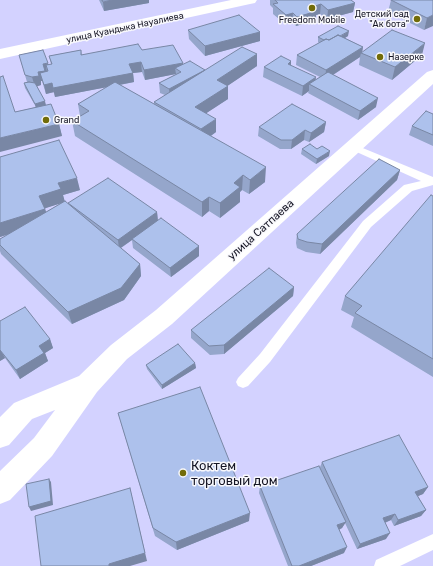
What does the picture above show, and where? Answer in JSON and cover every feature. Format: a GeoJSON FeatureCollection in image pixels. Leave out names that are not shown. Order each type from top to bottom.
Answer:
{"type":"FeatureCollection","features":[{"type":"Feature","properties":{"kind":"street"},"geometry":{"type":"LineString","coordinates":[[172,0],[183,16]]}},
{"type":"Feature","properties":{"kind":"street","name":"улица Куандыка Науалиева"},"geometry":{"type":"LineString","coordinates":[[0,54],[183,16],[250,0]]}},
{"type":"Feature","properties":{"kind":"street","name":"улица Сатпаева"},"geometry":{"type":"LineString","coordinates":[[0,490],[43,447],[88,384],[119,352],[164,316],[433,75]]}},
{"type":"Feature","properties":{"kind":"street","name":"улица Сатпаева"},"geometry":{"type":"LineString","coordinates":[[0,436],[23,411],[88,384]]}},
{"type":"Feature","properties":{"kind":"lane"},"geometry":{"type":"LineString","coordinates":[[353,147],[432,181]]}},
{"type":"Feature","properties":{"kind":"lane"},"geometry":{"type":"LineString","coordinates":[[243,382],[265,358],[367,224],[408,188],[432,181]]}},
{"type":"Feature","properties":{"kind":"lane"},"geometry":{"type":"LineString","coordinates":[[382,566],[433,542]]}},
{"type":"Feature","properties":{"kind":"building"},"geometry":{"type":"Polygon","coordinates":[[[275,0],[351,0],[355,3],[328,10],[321,4],[312,7],[317,11],[297,17],[293,13],[286,15],[273,4],[278,3],[275,0]]]}},
{"type":"Feature","properties":{"kind":"building"},"geometry":{"type":"Polygon","coordinates":[[[391,0],[433,0],[433,15],[427,18],[391,0]]]}},
{"type":"Feature","properties":{"kind":"building"},"geometry":{"type":"Polygon","coordinates":[[[239,15],[260,32],[205,46],[188,30],[239,15]]]}},
{"type":"Feature","properties":{"kind":"building"},"geometry":{"type":"Polygon","coordinates":[[[338,26],[349,31],[329,40],[324,40],[318,37],[338,26]]]}},
{"type":"Feature","properties":{"kind":"building"},"geometry":{"type":"Polygon","coordinates":[[[392,30],[425,43],[395,67],[361,53],[392,30]]]}},
{"type":"Feature","properties":{"kind":"building"},"geometry":{"type":"Polygon","coordinates":[[[338,35],[363,47],[326,70],[297,55],[326,39],[329,40],[338,35]]]}},
{"type":"Feature","properties":{"kind":"building"},"geometry":{"type":"Polygon","coordinates":[[[138,44],[142,50],[173,45],[183,63],[144,70],[141,62],[129,64],[133,73],[53,88],[52,83],[44,85],[40,73],[48,71],[46,65],[52,64],[49,56],[81,50],[81,55],[138,44]]]}},
{"type":"Feature","properties":{"kind":"building"},"geometry":{"type":"Polygon","coordinates":[[[242,47],[257,54],[217,80],[228,86],[195,107],[216,119],[201,129],[154,102],[242,47]]]}},
{"type":"Feature","properties":{"kind":"building"},"geometry":{"type":"Polygon","coordinates":[[[43,50],[48,63],[43,64],[45,71],[38,72],[39,76],[32,77],[25,75],[19,55],[43,50]]]}},
{"type":"Feature","properties":{"kind":"building"},"geometry":{"type":"Polygon","coordinates":[[[281,56],[291,61],[288,64],[316,77],[303,86],[264,67],[281,56]]]}},
{"type":"Feature","properties":{"kind":"building"},"geometry":{"type":"Polygon","coordinates":[[[190,61],[205,70],[169,89],[159,83],[181,72],[175,68],[190,61]]]}},
{"type":"Feature","properties":{"kind":"building"},"geometry":{"type":"Polygon","coordinates":[[[328,72],[378,98],[360,111],[309,84],[328,72]]]}},
{"type":"Feature","properties":{"kind":"building"},"geometry":{"type":"Polygon","coordinates":[[[3,76],[15,112],[51,104],[59,124],[0,138],[0,77],[3,76]]]}},
{"type":"Feature","properties":{"kind":"building"},"geometry":{"type":"Polygon","coordinates":[[[115,82],[266,167],[250,180],[243,175],[234,183],[240,187],[220,203],[209,197],[202,202],[72,121],[89,111],[78,104],[115,82]]]}},
{"type":"Feature","properties":{"kind":"building"},"geometry":{"type":"Polygon","coordinates":[[[24,83],[35,83],[45,101],[35,104],[24,83]]]}},
{"type":"Feature","properties":{"kind":"building"},"geometry":{"type":"Polygon","coordinates":[[[292,104],[326,122],[311,133],[305,130],[292,140],[281,140],[259,127],[292,104]]]}},
{"type":"Feature","properties":{"kind":"building"},"geometry":{"type":"Polygon","coordinates":[[[426,111],[433,114],[433,135],[412,126],[426,111]]]}},
{"type":"Feature","properties":{"kind":"building"},"geometry":{"type":"Polygon","coordinates":[[[59,140],[77,178],[58,183],[61,189],[39,196],[45,209],[0,223],[0,157],[59,140]]]}},
{"type":"Feature","properties":{"kind":"building"},"geometry":{"type":"Polygon","coordinates":[[[310,144],[317,149],[322,146],[330,151],[317,159],[302,149],[310,144]]]}},
{"type":"Feature","properties":{"kind":"building"},"geometry":{"type":"Polygon","coordinates":[[[379,159],[400,170],[322,244],[298,239],[297,234],[379,159]]]}},
{"type":"Feature","properties":{"kind":"building"},"geometry":{"type":"Polygon","coordinates":[[[108,178],[157,212],[118,240],[68,203],[108,178]]]}},
{"type":"Feature","properties":{"kind":"building"},"geometry":{"type":"Polygon","coordinates":[[[431,195],[433,196],[433,359],[355,313],[362,306],[345,296],[431,195]]]}},
{"type":"Feature","properties":{"kind":"building"},"geometry":{"type":"Polygon","coordinates":[[[65,201],[140,264],[121,288],[68,312],[0,245],[0,239],[65,201]]]}},
{"type":"Feature","properties":{"kind":"building"},"geometry":{"type":"Polygon","coordinates":[[[161,218],[199,246],[170,268],[132,239],[161,218]]]}},
{"type":"Feature","properties":{"kind":"building"},"geometry":{"type":"Polygon","coordinates":[[[269,268],[294,287],[224,345],[209,346],[191,330],[269,268]]]}},
{"type":"Feature","properties":{"kind":"building"},"geometry":{"type":"Polygon","coordinates":[[[25,307],[50,339],[39,346],[44,353],[16,370],[0,350],[0,321],[25,307]]]}},
{"type":"Feature","properties":{"kind":"building"},"geometry":{"type":"Polygon","coordinates":[[[178,344],[195,363],[162,385],[146,365],[178,344]]]}},
{"type":"Feature","properties":{"kind":"building","name":"Коктем торговый дом"},"geometry":{"type":"Polygon","coordinates":[[[200,387],[250,513],[176,542],[153,528],[118,413],[200,387]]]}},
{"type":"Feature","properties":{"kind":"building"},"geometry":{"type":"Polygon","coordinates":[[[399,435],[428,487],[415,492],[426,510],[398,520],[395,514],[383,518],[390,533],[360,544],[322,462],[399,435]]]}},
{"type":"Feature","properties":{"kind":"building"},"geometry":{"type":"Polygon","coordinates":[[[319,466],[346,522],[337,525],[347,547],[299,566],[292,566],[260,486],[319,466]]]}},
{"type":"Feature","properties":{"kind":"building"},"geometry":{"type":"Polygon","coordinates":[[[49,479],[51,501],[29,507],[26,484],[49,479]]]}},
{"type":"Feature","properties":{"kind":"building"},"geometry":{"type":"Polygon","coordinates":[[[130,488],[145,553],[109,564],[109,566],[41,566],[35,516],[130,488]]]}},
{"type":"Feature","properties":{"kind":"place","name":"Freedom Mobile"},"geometry":{"type":"Point","coordinates":[312,8]}},
{"type":"Feature","properties":{"kind":"place","name":"Детский сад \"Ак бота\""},"geometry":{"type":"Point","coordinates":[417,19]}},
{"type":"Feature","properties":{"kind":"place","name":"Назерке"},"geometry":{"type":"Point","coordinates":[380,57]}},
{"type":"Feature","properties":{"kind":"place","name":"Grand"},"geometry":{"type":"Point","coordinates":[46,120]}},
{"type":"Feature","properties":{"kind":"place","name":"Коктем торговый дом"},"geometry":{"type":"Point","coordinates":[183,473]}}]}
